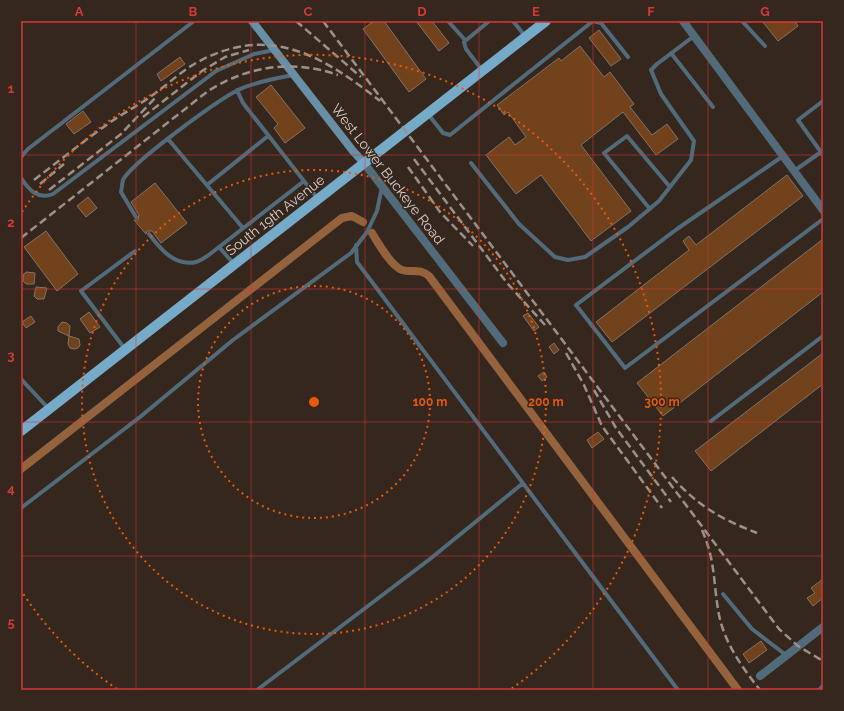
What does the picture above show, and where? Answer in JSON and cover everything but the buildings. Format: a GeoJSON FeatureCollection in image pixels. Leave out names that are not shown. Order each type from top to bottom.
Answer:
{"type":"FeatureCollection","features":[{"type":"Feature","properties":{"kind":"main road","name":"West Lower Buckeye Road"},"geometry":{"type":"LineString","coordinates":[[252,21],[364,163]]}},
{"type":"Feature","properties":{"kind":"main road","name":"South 19th Avenue"},"geometry":{"type":"LineString","coordinates":[[21,431],[546,21]]}},
{"type":"Feature","properties":{"kind":"street"},"geometry":{"type":"LineString","coordinates":[[683,21],[823,210]]}},
{"type":"Feature","properties":{"kind":"street","name":"West Lower Buckeye Road"},"geometry":{"type":"LineString","coordinates":[[364,163],[503,343]]}},
{"type":"Feature","properties":{"kind":"street"},"geometry":{"type":"LineString","coordinates":[[760,676],[823,627]]}},
{"type":"Feature","properties":{"kind":"lane"},"geometry":{"type":"LineString","coordinates":[[21,157],[28,149],[194,21]]}},
{"type":"Feature","properties":{"kind":"lane"},"geometry":{"type":"LineString","coordinates":[[448,21],[465,40],[466,49],[483,71]]}},
{"type":"Feature","properties":{"kind":"lane"},"geometry":{"type":"LineString","coordinates":[[465,40],[489,21]]}},
{"type":"Feature","properties":{"kind":"lane"},"geometry":{"type":"LineString","coordinates":[[513,21],[525,37]]}},
{"type":"Feature","properties":{"kind":"lane"},"geometry":{"type":"LineString","coordinates":[[428,114],[443,133],[450,135],[593,21],[600,24],[628,57]]}},
{"type":"Feature","properties":{"kind":"lane"},"geometry":{"type":"LineString","coordinates":[[742,21],[765,46]]}},
{"type":"Feature","properties":{"kind":"lane"},"geometry":{"type":"LineString","coordinates":[[471,163],[519,224],[555,257],[568,260],[585,257],[628,227],[659,201],[691,160],[694,141],[681,120],[661,94],[651,70],[694,35]]}},
{"type":"Feature","properties":{"kind":"lane"},"geometry":{"type":"LineString","coordinates":[[21,178],[29,189],[39,196],[53,194],[216,71],[254,54],[275,50]]}},
{"type":"Feature","properties":{"kind":"lane"},"geometry":{"type":"LineString","coordinates":[[670,53],[713,107]]}},
{"type":"Feature","properties":{"kind":"lane"},"geometry":{"type":"LineString","coordinates":[[136,217],[121,192],[123,180],[134,166],[212,106],[237,90],[252,84],[294,75]]}},
{"type":"Feature","properties":{"kind":"lane"},"geometry":{"type":"LineString","coordinates":[[237,90],[243,103],[318,199]]}},
{"type":"Feature","properties":{"kind":"lane"},"geometry":{"type":"LineString","coordinates":[[794,171],[822,153],[798,120],[823,101]]}},
{"type":"Feature","properties":{"kind":"lane"},"geometry":{"type":"LineString","coordinates":[[207,185],[268,136]]}},
{"type":"Feature","properties":{"kind":"lane"},"geometry":{"type":"LineString","coordinates":[[650,209],[604,153],[627,136],[670,187]]}},
{"type":"Feature","properties":{"kind":"lane"},"geometry":{"type":"LineString","coordinates":[[168,139],[243,228]]}},
{"type":"Feature","properties":{"kind":"lane"},"geometry":{"type":"LineString","coordinates":[[783,156],[677,229],[576,305],[625,368],[823,219]]}},
{"type":"Feature","properties":{"kind":"lane"},"geometry":{"type":"LineString","coordinates":[[149,234],[162,250],[171,258],[183,262],[196,262],[220,247],[304,181]]}},
{"type":"Feature","properties":{"kind":"lane"},"geometry":{"type":"LineString","coordinates":[[21,508],[140,417],[233,340],[344,259],[367,232],[377,212],[382,185]]}},
{"type":"Feature","properties":{"kind":"lane"},"geometry":{"type":"LineString","coordinates":[[356,245],[357,262],[678,690]]}},
{"type":"Feature","properties":{"kind":"lane"},"geometry":{"type":"LineString","coordinates":[[220,247],[234,264]]}},
{"type":"Feature","properties":{"kind":"lane"},"geometry":{"type":"LineString","coordinates":[[125,349],[81,291],[135,251]]}},
{"type":"Feature","properties":{"kind":"lane"},"geometry":{"type":"LineString","coordinates":[[711,421],[823,336]]}},
{"type":"Feature","properties":{"kind":"lane"},"geometry":{"type":"LineString","coordinates":[[21,378],[49,409]]}},
{"type":"Feature","properties":{"kind":"lane"},"geometry":{"type":"LineString","coordinates":[[257,690],[430,559],[522,484]]}},
{"type":"Feature","properties":{"kind":"lane"},"geometry":{"type":"LineString","coordinates":[[723,594],[752,629],[786,656]]}},
{"type":"Feature","properties":{"kind":"lane"},"geometry":{"type":"LineString","coordinates":[[819,690],[823,686]]}},
{"type":"Feature","properties":{"kind":"waterway"},"geometry":{"type":"LineString","coordinates":[[21,469],[342,218],[352,216],[363,222]]}},
{"type":"Feature","properties":{"kind":"waterway"},"geometry":{"type":"LineString","coordinates":[[372,233],[385,254],[398,268],[405,271],[419,271],[429,276],[738,690]]}},
{"type":"Feature","properties":{"kind":"railway"},"geometry":{"type":"LineString","coordinates":[[296,21],[361,77]]}},
{"type":"Feature","properties":{"kind":"railway"},"geometry":{"type":"LineString","coordinates":[[323,21],[779,629],[798,646],[823,661]]}},
{"type":"Feature","properties":{"kind":"railway"},"geometry":{"type":"LineString","coordinates":[[34,180],[102,128],[150,97],[190,67],[222,51],[247,46],[271,45],[293,50],[315,58],[337,70],[380,101]]}},
{"type":"Feature","properties":{"kind":"railway"},"geometry":{"type":"LineString","coordinates":[[143,117],[202,71],[225,57],[249,50]]}},
{"type":"Feature","properties":{"kind":"railway"},"geometry":{"type":"LineString","coordinates":[[21,238],[208,91],[223,82],[255,71],[287,66],[304,67],[338,75]]}},
{"type":"Feature","properties":{"kind":"railway"},"geometry":{"type":"LineString","coordinates":[[49,190],[121,134],[156,97]]}},
{"type":"Feature","properties":{"kind":"railway"},"geometry":{"type":"LineString","coordinates":[[414,159],[507,283],[545,325]]}},
{"type":"Feature","properties":{"kind":"railway"},"geometry":{"type":"LineString","coordinates":[[40,184],[64,164]]}},
{"type":"Feature","properties":{"kind":"railway"},"geometry":{"type":"LineString","coordinates":[[408,167],[440,212],[473,246]]}},
{"type":"Feature","properties":{"kind":"railway"},"geometry":{"type":"LineString","coordinates":[[566,353],[584,385],[602,426],[662,508]]}},
{"type":"Feature","properties":{"kind":"railway"},"geometry":{"type":"LineString","coordinates":[[594,390],[616,428],[671,502]]}},
{"type":"Feature","properties":{"kind":"railway"},"geometry":{"type":"LineString","coordinates":[[672,477],[691,496],[711,511],[757,533]]}},
{"type":"Feature","properties":{"kind":"railway"},"geometry":{"type":"LineString","coordinates":[[702,530],[710,552],[719,615],[725,636],[735,655],[760,690]]}}]}
